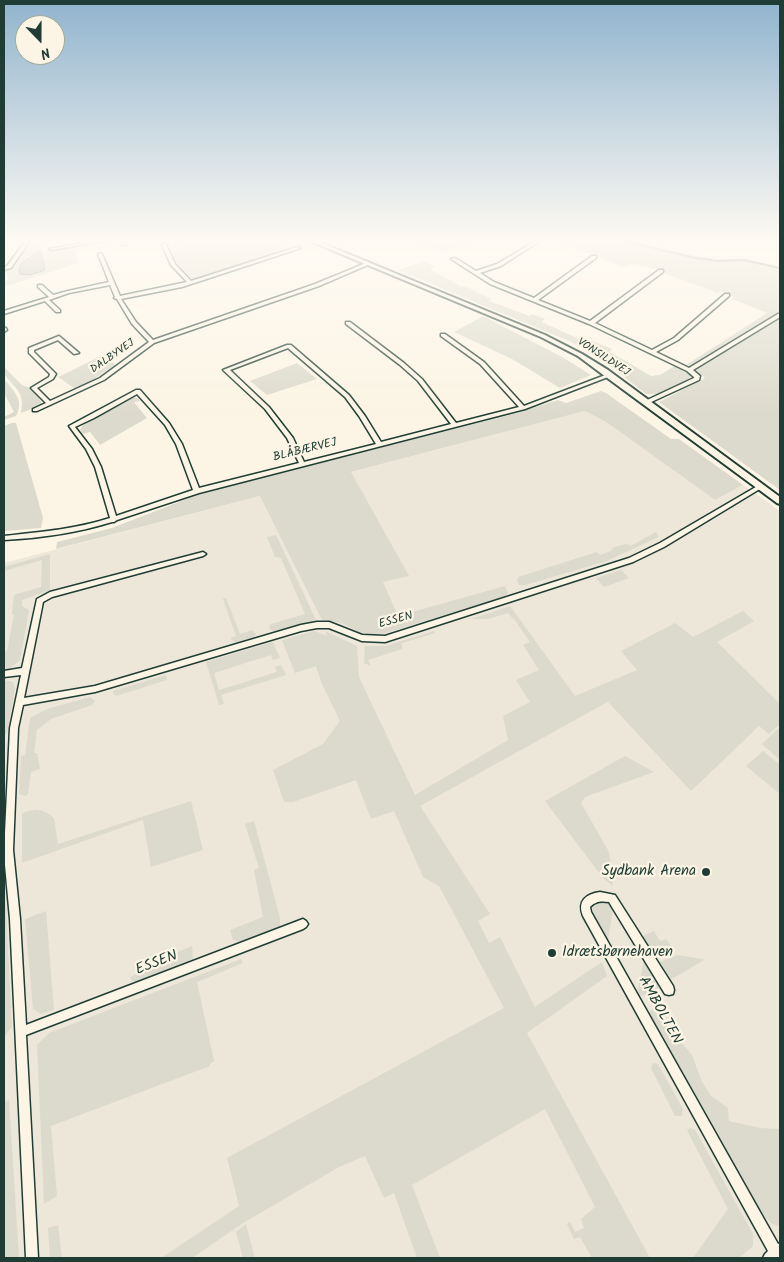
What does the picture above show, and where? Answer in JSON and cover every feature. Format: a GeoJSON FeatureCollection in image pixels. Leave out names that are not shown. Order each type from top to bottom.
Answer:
{"type":"FeatureCollection","features":[{"type":"Feature","properties":{"kind":"main road","name":"VONSILDVEJ"},"geometry":{"type":"LineString","coordinates":[[450,298],[543,336],[580,355],[780,501]]}},
{"type":"Feature","properties":{"kind":"street"},"geometry":{"type":"LineString","coordinates":[[4,313],[49,298]]}},
{"type":"Feature","properties":{"kind":"street"},"geometry":{"type":"LineString","coordinates":[[116,298],[128,316],[152,342]]}},
{"type":"Feature","properties":{"kind":"street","name":"DALBYVEJ"},"geometry":{"type":"LineString","coordinates":[[35,410],[102,378],[152,342],[279,298]]}},
{"type":"Feature","properties":{"kind":"street"},"geometry":{"type":"LineString","coordinates":[[529,298],[591,323],[689,370],[697,376],[696,379],[646,402]]}},
{"type":"Feature","properties":{"kind":"street"},"geometry":{"type":"LineString","coordinates":[[591,323],[625,298]]}},
{"type":"Feature","properties":{"kind":"street"},"geometry":{"type":"LineString","coordinates":[[652,352],[676,339],[723,298]]}},
{"type":"Feature","properties":{"kind":"street"},"geometry":{"type":"LineString","coordinates":[[45,299],[58,311]]}},
{"type":"Feature","properties":{"kind":"street"},"geometry":{"type":"LineString","coordinates":[[689,370],[780,315]]}},
{"type":"Feature","properties":{"kind":"street"},"geometry":{"type":"LineString","coordinates":[[348,323],[420,380],[454,424]]}},
{"type":"Feature","properties":{"kind":"street"},"geometry":{"type":"LineString","coordinates":[[443,335],[482,363],[523,408]]}},
{"type":"Feature","properties":{"kind":"street"},"geometry":{"type":"LineString","coordinates":[[49,403],[34,388],[51,378],[53,374],[31,352],[31,349],[59,338],[76,353]]}},
{"type":"Feature","properties":{"kind":"street"},"geometry":{"type":"LineString","coordinates":[[302,464],[283,427],[267,408],[226,370],[289,346],[347,396],[379,444]]}},
{"type":"Feature","properties":{"kind":"street","name":"BLÅBÆRVEJ"},"geometry":{"type":"LineString","coordinates":[[4,538],[50,534],[114,520],[173,497],[523,408],[610,376]]}},
{"type":"Feature","properties":{"kind":"street"},"geometry":{"type":"LineString","coordinates":[[114,520],[98,467],[89,449],[72,426],[138,391],[167,424],[179,444],[197,491]]}},
{"type":"Feature","properties":{"kind":"street","name":"ESSEN"},"geometry":{"type":"LineString","coordinates":[[21,702],[95,689],[301,628],[320,625],[332,626],[355,637],[370,640],[385,639],[631,560],[662,545],[760,486]]}},
{"type":"Feature","properties":{"kind":"street"},"geometry":{"type":"LineString","coordinates":[[32,1258],[15,919],[6,851],[14,728],[21,702],[24,671],[40,601],[50,595],[203,554]]}},
{"type":"Feature","properties":{"kind":"street"},"geometry":{"type":"LineString","coordinates":[[4,674],[24,671]]}},
{"type":"Feature","properties":{"kind":"street","name":"AMBOLTEN"},"geometry":{"type":"LineString","coordinates":[[669,990],[612,898],[601,895],[590,898],[585,906],[586,914],[775,1254]]}},
{"type":"Feature","properties":{"kind":"street","name":"ESSEN"},"geometry":{"type":"LineString","coordinates":[[21,1032],[302,924]]}},
{"type":"Feature","properties":{"kind":"shaded area"},"geometry":{"type":"Polygon","coordinates":[[[465,298],[489,298],[491,299],[489,301],[530,316],[532,314],[545,319],[542,322],[585,342],[590,340],[612,349],[610,352],[651,376],[660,375],[675,366],[692,376],[683,384],[671,390],[658,394],[646,394],[590,350],[465,298]]]}},
{"type":"Feature","properties":{"kind":"shaded area"},"geometry":{"type":"Polygon","coordinates":[[[780,298],[780,490],[659,402],[705,378],[695,369],[749,337],[745,335],[691,367],[686,365],[767,313],[732,299],[780,298]]]}},
{"type":"Feature","properties":{"kind":"shaded area"},"geometry":{"type":"Polygon","coordinates":[[[483,316],[564,358],[591,375],[560,388],[512,359],[454,332],[483,316]]]}},
{"type":"Feature","properties":{"kind":"shaded area"},"geometry":{"type":"Polygon","coordinates":[[[106,354],[115,365],[88,383],[74,388],[58,377],[94,360],[106,354]]]}},
{"type":"Feature","properties":{"kind":"shaded area"},"geometry":{"type":"Polygon","coordinates":[[[297,363],[317,379],[267,395],[250,381],[297,363]]]}},
{"type":"Feature","properties":{"kind":"shaded area"},"geometry":{"type":"Polygon","coordinates":[[[4,367],[22,385],[31,388],[42,403],[41,405],[21,413],[21,395],[4,374],[4,367]]]}},
{"type":"Feature","properties":{"kind":"shaded area"},"geometry":{"type":"Polygon","coordinates":[[[4,379],[17,396],[19,405],[16,416],[4,420],[4,417],[14,412],[4,393],[4,379]]]}},
{"type":"Feature","properties":{"kind":"shaded area"},"geometry":{"type":"Polygon","coordinates":[[[601,391],[671,439],[679,439],[743,485],[715,500],[606,422],[585,411],[351,472],[409,576],[383,582],[398,616],[505,586],[508,593],[504,597],[382,634],[363,634],[342,623],[322,620],[260,496],[56,549],[57,542],[112,528],[197,495],[517,413],[558,400],[566,403],[601,391]]]}},
{"type":"Feature","properties":{"kind":"shaded area"},"geometry":{"type":"Polygon","coordinates":[[[131,397],[138,398],[140,401],[134,402],[147,418],[100,445],[90,432],[83,434],[80,430],[83,425],[131,397]]]}},
{"type":"Feature","properties":{"kind":"shaded area"},"geometry":{"type":"Polygon","coordinates":[[[585,411],[606,422],[715,500],[743,485],[780,511],[780,1258],[4,1258],[4,563],[585,411]]]}},
{"type":"Feature","properties":{"kind":"shaded area"},"geometry":{"type":"Polygon","coordinates":[[[16,423],[43,518],[41,528],[4,531],[4,426],[16,423]]]}},
{"type":"Feature","properties":{"kind":"shaded area"},"geometry":{"type":"Polygon","coordinates":[[[656,532],[658,537],[607,561],[525,585],[519,585],[517,581],[518,577],[597,552],[600,555],[613,550],[611,548],[626,544],[631,546],[656,532]]]}},
{"type":"Feature","properties":{"kind":"shaded area"},"geometry":{"type":"Polygon","coordinates":[[[276,535],[316,620],[274,631],[270,630],[269,626],[271,624],[305,614],[281,558],[275,557],[267,537],[276,535]]]}},
{"type":"Feature","properties":{"kind":"shaded area"},"geometry":{"type":"Polygon","coordinates":[[[50,554],[50,590],[22,600],[22,606],[29,610],[20,660],[9,669],[4,670],[4,652],[7,651],[14,615],[12,614],[14,595],[41,587],[42,560],[4,571],[4,567],[50,554]]]}},
{"type":"Feature","properties":{"kind":"shaded area"},"geometry":{"type":"Polygon","coordinates":[[[621,570],[629,578],[604,587],[596,578],[621,570]]]}},
{"type":"Feature","properties":{"kind":"shaded area"},"geometry":{"type":"Polygon","coordinates":[[[226,598],[240,634],[252,630],[256,634],[254,637],[235,643],[230,638],[236,636],[223,599],[226,598]]]}},
{"type":"Feature","properties":{"kind":"shaded area"},"geometry":{"type":"Polygon","coordinates":[[[510,606],[575,696],[637,670],[621,651],[675,623],[693,637],[743,611],[754,621],[717,642],[780,704],[780,724],[769,734],[759,726],[691,791],[608,702],[638,685],[420,806],[490,914],[478,921],[489,943],[500,937],[535,1007],[602,962],[607,976],[527,1033],[650,1258],[592,1258],[580,1237],[574,1239],[567,1224],[570,1222],[575,1232],[584,1228],[581,1219],[595,1207],[545,1109],[412,1185],[440,1258],[417,1258],[394,1193],[384,1198],[365,1156],[339,1167],[243,1223],[192,1258],[161,1258],[239,1206],[227,1158],[504,1008],[439,886],[423,877],[394,811],[371,819],[356,780],[293,802],[284,802],[273,770],[323,744],[340,721],[322,684],[316,666],[295,673],[282,640],[315,631],[327,636],[325,631],[357,646],[359,677],[415,795],[508,740],[503,716],[530,702],[516,680],[539,670],[523,645],[530,642],[516,622],[508,613],[488,619],[471,619],[510,606]]]}},
{"type":"Feature","properties":{"kind":"shaded area"},"geometry":{"type":"Polygon","coordinates":[[[434,631],[435,633],[402,643],[402,649],[368,660],[371,666],[364,663],[365,646],[385,646],[434,631]]]}},
{"type":"Feature","properties":{"kind":"shaded area"},"geometry":{"type":"Polygon","coordinates":[[[273,642],[280,658],[273,660],[271,655],[214,673],[219,690],[277,672],[275,667],[281,665],[286,675],[221,695],[224,704],[219,705],[206,662],[273,642]]]}},
{"type":"Feature","properties":{"kind":"shaded area"},"geometry":{"type":"Polygon","coordinates":[[[166,675],[167,680],[116,696],[113,693],[113,691],[166,675]]]}},
{"type":"Feature","properties":{"kind":"shaded area"},"geometry":{"type":"Polygon","coordinates":[[[4,680],[13,682],[15,689],[7,733],[4,735],[4,680]]]}},
{"type":"Feature","properties":{"kind":"shaded area"},"geometry":{"type":"Polygon","coordinates":[[[90,697],[95,701],[92,705],[51,719],[37,730],[34,753],[37,753],[40,769],[31,772],[28,794],[25,796],[19,794],[21,756],[25,755],[30,718],[47,709],[90,697]]]}},
{"type":"Feature","properties":{"kind":"shaded area"},"geometry":{"type":"Polygon","coordinates":[[[780,727],[780,760],[762,744],[780,727]]]}},
{"type":"Feature","properties":{"kind":"shaded area"},"geometry":{"type":"Polygon","coordinates":[[[763,751],[780,765],[780,794],[746,766],[763,751]]]}},
{"type":"Feature","properties":{"kind":"shaded area"},"geometry":{"type":"Polygon","coordinates":[[[625,756],[654,772],[585,797],[581,803],[609,852],[613,886],[603,878],[545,801],[625,756]]]}},
{"type":"Feature","properties":{"kind":"shaded area"},"geometry":{"type":"Polygon","coordinates":[[[191,801],[203,850],[151,867],[143,820],[22,863],[22,814],[31,810],[39,810],[54,818],[58,844],[191,801]]]}},
{"type":"Feature","properties":{"kind":"shaded area"},"geometry":{"type":"Polygon","coordinates":[[[254,821],[280,918],[280,927],[241,942],[233,940],[230,930],[263,917],[254,870],[259,868],[245,824],[254,821]]]}},
{"type":"Feature","properties":{"kind":"shaded area"},"geometry":{"type":"Polygon","coordinates":[[[4,868],[12,1027],[4,1037],[4,868]]]}},
{"type":"Feature","properties":{"kind":"shaded area"},"geometry":{"type":"Polygon","coordinates":[[[597,899],[606,902],[613,908],[608,941],[593,915],[592,901],[597,899]]]}},
{"type":"Feature","properties":{"kind":"shaded area"},"geometry":{"type":"Polygon","coordinates":[[[46,911],[54,1010],[41,1014],[33,1009],[25,919],[46,911]]]}},
{"type":"Feature","properties":{"kind":"shaded area"},"geometry":{"type":"Polygon","coordinates":[[[654,931],[660,941],[666,939],[673,949],[656,958],[643,936],[654,931]]]}},
{"type":"Feature","properties":{"kind":"shaded area"},"geometry":{"type":"Polygon","coordinates":[[[192,946],[193,959],[137,981],[132,981],[130,977],[143,971],[143,967],[192,946]]]}},
{"type":"Feature","properties":{"kind":"shaded area"},"geometry":{"type":"Polygon","coordinates":[[[677,955],[704,960],[670,980],[660,962],[677,955]]]}},
{"type":"Feature","properties":{"kind":"shaded area"},"geometry":{"type":"Polygon","coordinates":[[[241,959],[243,963],[197,982],[214,1061],[210,1066],[51,1126],[57,1196],[44,1204],[37,1045],[49,1033],[241,959]]]}},
{"type":"Feature","properties":{"kind":"shaded area"},"geometry":{"type":"Polygon","coordinates":[[[644,961],[659,987],[645,995],[638,996],[637,994],[644,961]]]}},
{"type":"Feature","properties":{"kind":"shaded area"},"geometry":{"type":"Polygon","coordinates":[[[652,1009],[692,1055],[702,1082],[711,1096],[728,1108],[729,1121],[760,1128],[780,1129],[780,1226],[772,1224],[763,1215],[649,1013],[652,1009]]]}},
{"type":"Feature","properties":{"kind":"shaded area"},"geometry":{"type":"Polygon","coordinates":[[[653,1063],[658,1064],[683,1109],[682,1116],[675,1116],[651,1068],[653,1063]]]}},
{"type":"Feature","properties":{"kind":"shaded area"},"geometry":{"type":"Polygon","coordinates":[[[9,1100],[19,1258],[4,1258],[4,1102],[9,1100]]]}},
{"type":"Feature","properties":{"kind":"shaded area"},"geometry":{"type":"Polygon","coordinates":[[[690,1128],[695,1130],[753,1234],[753,1246],[739,1258],[693,1258],[728,1209],[687,1130],[690,1128]]]}},
{"type":"Feature","properties":{"kind":"shaded area"},"geometry":{"type":"Polygon","coordinates":[[[246,1224],[255,1258],[243,1258],[236,1232],[246,1224]]]}},
{"type":"Feature","properties":{"kind":"shaded area"},"geometry":{"type":"Polygon","coordinates":[[[58,1225],[62,1258],[50,1258],[48,1228],[58,1225]]]}},
{"type":"Feature","properties":{"kind":"place","name":"Sydbank Arena"},"geometry":{"type":"Point","coordinates":[706,872]}},
{"type":"Feature","properties":{"kind":"place","name":"Idrætsbørnehaven"},"geometry":{"type":"Point","coordinates":[552,953]}}]}
